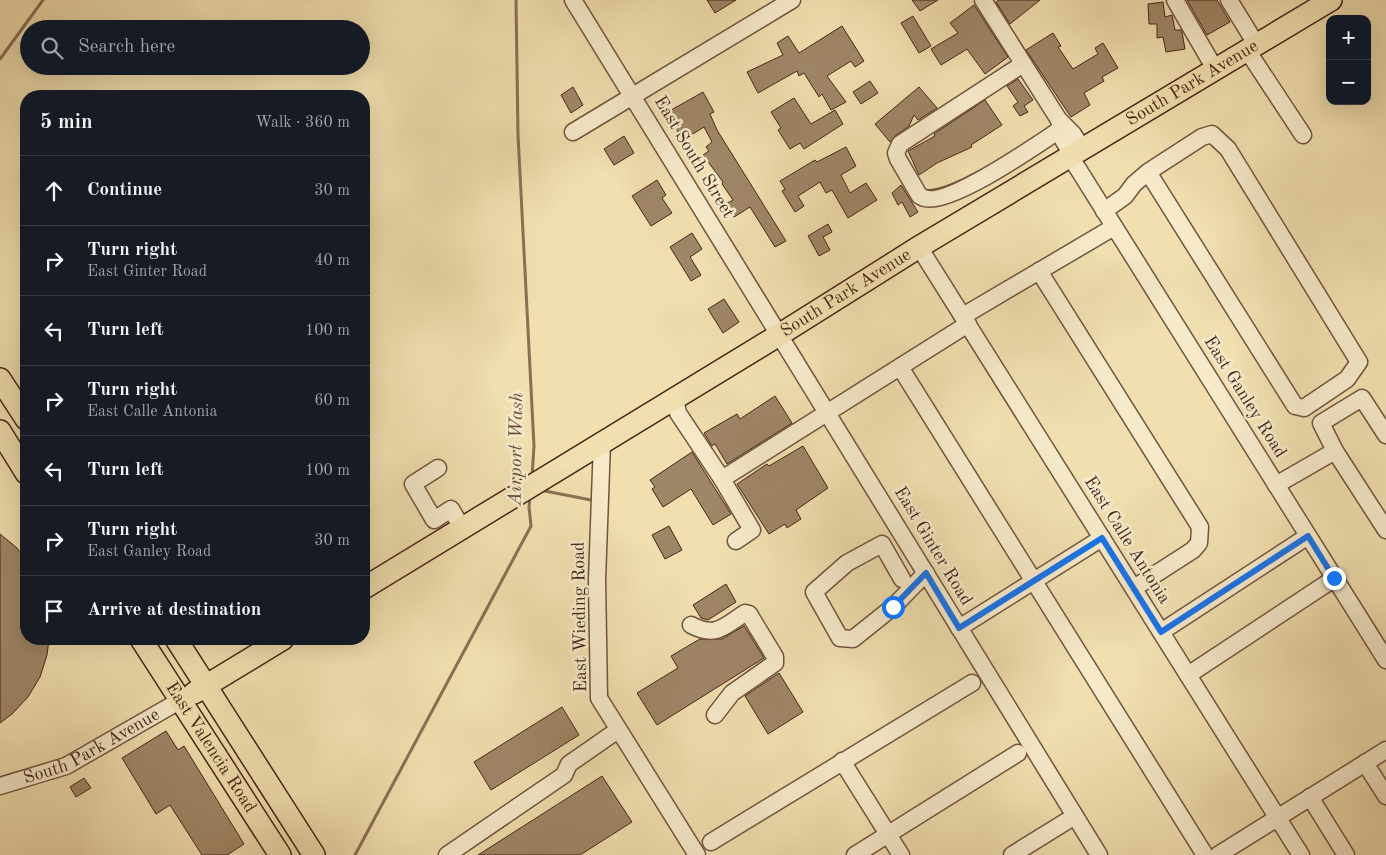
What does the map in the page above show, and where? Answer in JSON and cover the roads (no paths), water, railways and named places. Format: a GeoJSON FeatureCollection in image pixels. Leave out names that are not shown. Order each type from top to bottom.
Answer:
{"type":"FeatureCollection","features":[{"type":"Feature","properties":{"kind":"main road","name":"South Park Avenue"},"geometry":{"type":"LineString","coordinates":[[370,584],[779,335],[919,247],[1326,1]]}},
{"type":"Feature","properties":{"kind":"main road"},"geometry":{"type":"LineString","coordinates":[[0,379],[20,410]]}},
{"type":"Feature","properties":{"kind":"main road"},"geometry":{"type":"LineString","coordinates":[[0,431],[20,463]]}},
{"type":"Feature","properties":{"kind":"main road","name":"East Valencia Road"},"geometry":{"type":"LineString","coordinates":[[145,645],[280,855]]}},
{"type":"Feature","properties":{"kind":"main road","name":"East Valencia Road"},"geometry":{"type":"LineString","coordinates":[[180,645],[314,855]]}},
{"type":"Feature","properties":{"kind":"main road","name":"South Park Avenue"},"geometry":{"type":"LineString","coordinates":[[181,700],[273,645]]}},
{"type":"Feature","properties":{"kind":"street","name":"East South Street"},"geometry":{"type":"LineString","coordinates":[[573,0],[779,335]]}},
{"type":"Feature","properties":{"kind":"street"},"geometry":{"type":"LineString","coordinates":[[573,132],[792,0]]}},
{"type":"Feature","properties":{"kind":"street","name":"East Ganley Road"},"geometry":{"type":"LineString","coordinates":[[983,0],[1060,125],[1073,134],[1075,153],[1104,211],[1386,660]]}},
{"type":"Feature","properties":{"kind":"street"},"geometry":{"type":"LineString","coordinates":[[1175,0],[1215,69]]}},
{"type":"Feature","properties":{"kind":"street"},"geometry":{"type":"LineString","coordinates":[[1229,0],[1252,47],[1303,135]]}},
{"type":"Feature","properties":{"kind":"street"},"geometry":{"type":"LineString","coordinates":[[1023,64],[900,144],[896,153],[910,181],[922,199],[931,200],[960,192],[1060,125]]}},
{"type":"Feature","properties":{"kind":"street"},"geometry":{"type":"LineString","coordinates":[[1104,211],[1125,196],[1134,184],[1148,172],[1202,137],[1212,134],[1218,138],[1228,149],[1359,362],[1347,379],[1304,408],[1295,406],[1148,172]]}},
{"type":"Feature","properties":{"kind":"street"},"geometry":{"type":"LineString","coordinates":[[722,479],[900,367],[965,320],[1039,271],[1114,227]]}},
{"type":"Feature","properties":{"kind":"street","name":"East Calle Antonia"},"geometry":{"type":"LineString","coordinates":[[919,247],[1301,855]]}},
{"type":"Feature","properties":{"kind":"street"},"geometry":{"type":"LineString","coordinates":[[1039,271],[1197,518],[1200,527],[1199,543],[1194,550],[1134,588]]}},
{"type":"Feature","properties":{"kind":"street","name":"East Ginter Road"},"geometry":{"type":"LineString","coordinates":[[779,335],[1099,855]]}},
{"type":"Feature","properties":{"kind":"street"},"geometry":{"type":"LineString","coordinates":[[900,367],[1033,582],[1055,613],[1206,855]]}},
{"type":"Feature","properties":{"kind":"street"},"geometry":{"type":"LineString","coordinates":[[675,398],[678,413],[722,479],[752,530],[736,541]]}},
{"type":"Feature","properties":{"kind":"street"},"geometry":{"type":"LineString","coordinates":[[1386,435],[1362,398],[1321,423],[1335,451],[1386,530]]}},
{"type":"Feature","properties":{"kind":"street","name":"East Wieding Road"},"geometry":{"type":"LineString","coordinates":[[602,442],[597,580],[599,698],[697,855]]}},
{"type":"Feature","properties":{"kind":"street"},"geometry":{"type":"LineString","coordinates":[[1276,485],[1335,451]]}},
{"type":"Feature","properties":{"kind":"street"},"geometry":{"type":"LineString","coordinates":[[438,468],[413,484],[434,520],[451,509],[454,533]]}},
{"type":"Feature","properties":{"kind":"street"},"geometry":{"type":"LineString","coordinates":[[1161,632],[1308,536]]}},
{"type":"Feature","properties":{"kind":"street"},"geometry":{"type":"LineString","coordinates":[[959,628],[1102,538]]}},
{"type":"Feature","properties":{"kind":"street"},"geometry":{"type":"LineString","coordinates":[[902,579],[882,544],[847,563],[814,592],[840,638],[853,639],[893,607],[926,573]]}},
{"type":"Feature","properties":{"kind":"street"},"geometry":{"type":"LineString","coordinates":[[1188,675],[1334,578]]}},
{"type":"Feature","properties":{"kind":"street"},"geometry":{"type":"LineString","coordinates":[[691,625],[704,631],[715,632],[745,613],[749,614],[775,657],[775,663],[732,693],[714,715]]}},
{"type":"Feature","properties":{"kind":"street"},"geometry":{"type":"LineString","coordinates":[[711,842],[972,683]]}},
{"type":"Feature","properties":{"kind":"street","name":"South Park Avenue"},"geometry":{"type":"LineString","coordinates":[[0,786],[66,766],[181,700]]}},
{"type":"Feature","properties":{"kind":"street"},"geometry":{"type":"LineString","coordinates":[[447,855],[564,775],[568,764],[618,730]]}},
{"type":"Feature","properties":{"kind":"street"},"geometry":{"type":"LineString","coordinates":[[1218,855],[1386,750]]}},
{"type":"Feature","properties":{"kind":"street"},"geometry":{"type":"LineString","coordinates":[[856,855],[1018,753]]}},
{"type":"Feature","properties":{"kind":"street"},"geometry":{"type":"LineString","coordinates":[[842,762],[901,855]]}},
{"type":"Feature","properties":{"kind":"street"},"geometry":{"type":"LineString","coordinates":[[1365,763],[1386,796]]}},
{"type":"Feature","properties":{"kind":"street"},"geometry":{"type":"LineString","coordinates":[[1310,797],[1346,855]]}},
{"type":"Feature","properties":{"kind":"street"},"geometry":{"type":"LineString","coordinates":[[1012,855],[1075,816]]}},
{"type":"Feature","properties":{"kind":"waterway"},"geometry":{"type":"LineString","coordinates":[[28,20],[43,0]]}},
{"type":"Feature","properties":{"kind":"waterway","name":"Airport Wash"},"geometry":{"type":"LineString","coordinates":[[516,0],[518,135],[534,446],[532,477]]}},
{"type":"Feature","properties":{"kind":"waterway"},"geometry":{"type":"LineString","coordinates":[[0,59],[20,32]]}},
{"type":"Feature","properties":{"kind":"waterway"},"geometry":{"type":"LineString","coordinates":[[540,490],[591,500]]}},
{"type":"Feature","properties":{"kind":"waterway","name":"Airport Wash"},"geometry":{"type":"LineString","coordinates":[[355,855],[531,526],[530,495]]}}]}
